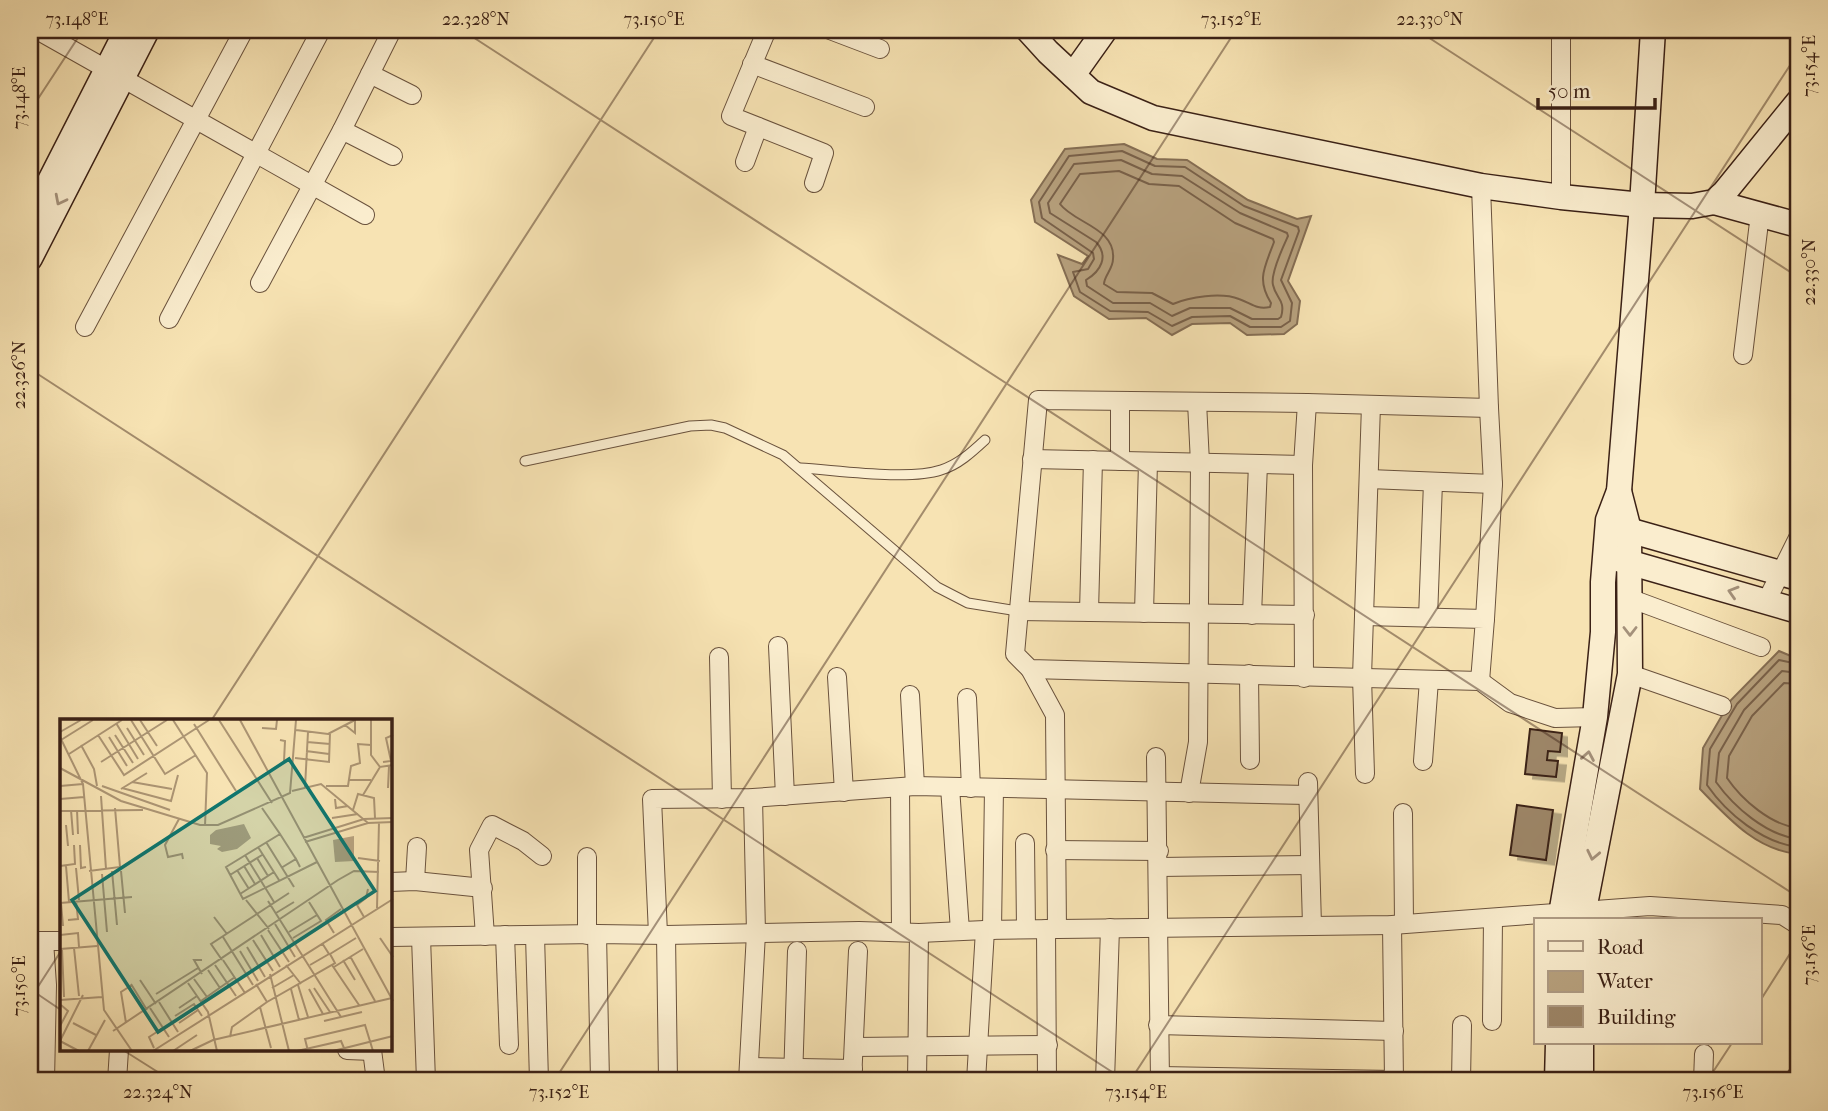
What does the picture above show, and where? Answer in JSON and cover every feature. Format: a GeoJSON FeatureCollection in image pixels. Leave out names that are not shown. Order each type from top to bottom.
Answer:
{"type":"FeatureCollection","features":[{"type":"Feature","properties":{"kind":"street"},"geometry":{"type":"LineString","coordinates":[[38,30],[365,215]]}},
{"type":"Feature","properties":{"kind":"street"},"geometry":{"type":"LineString","coordinates":[[30,258],[115,75],[127,30]]}},
{"type":"Feature","properties":{"kind":"street"},"geometry":{"type":"LineString","coordinates":[[30,220],[115,75],[147,30]]}},
{"type":"Feature","properties":{"kind":"street"},"geometry":{"type":"LineString","coordinates":[[85,327],[244,30]]}},
{"type":"Feature","properties":{"kind":"street"},"geometry":{"type":"LineString","coordinates":[[169,319],[321,30]]}},
{"type":"Feature","properties":{"kind":"street"},"geometry":{"type":"LineString","coordinates":[[260,283],[392,30]]}},
{"type":"Feature","properties":{"kind":"street"},"geometry":{"type":"LineString","coordinates":[[770,30],[766,32],[731,116],[824,153],[814,183]]}},
{"type":"Feature","properties":{"kind":"street"},"geometry":{"type":"LineString","coordinates":[[830,30],[880,49]]}},
{"type":"Feature","properties":{"kind":"street"},"geometry":{"type":"LineString","coordinates":[[1028,30],[1091,92],[1153,118],[1481,186],[1642,205],[1692,206],[1714,202],[1798,225]]}},
{"type":"Feature","properties":{"kind":"street"},"geometry":{"type":"LineString","coordinates":[[1073,75],[1105,30]]}},
{"type":"Feature","properties":{"kind":"street"},"geometry":{"type":"LineString","coordinates":[[1561,30],[1561,197]]}},
{"type":"Feature","properties":{"kind":"street"},"geometry":{"type":"LineString","coordinates":[[1571,917],[1603,632],[1617,558],[1619,491],[1653,30]]}},
{"type":"Feature","properties":{"kind":"street"},"geometry":{"type":"LineString","coordinates":[[752,64],[865,107]]}},
{"type":"Feature","properties":{"kind":"street"},"geometry":{"type":"LineString","coordinates":[[370,74],[412,95]]}},
{"type":"Feature","properties":{"kind":"street"},"geometry":{"type":"LineString","coordinates":[[1714,202],[1798,102]]}},
{"type":"Feature","properties":{"kind":"street"},"geometry":{"type":"LineString","coordinates":[[745,162],[758,127]]}},
{"type":"Feature","properties":{"kind":"street"},"geometry":{"type":"LineString","coordinates":[[342,130],[393,156]]}},
{"type":"Feature","properties":{"kind":"street"},"geometry":{"type":"LineString","coordinates":[[1480,681],[1493,484],[1481,186]]}},
{"type":"Feature","properties":{"kind":"street"},"geometry":{"type":"LineString","coordinates":[[1743,355],[1760,214]]}},
{"type":"Feature","properties":{"kind":"street"},"geometry":{"type":"LineString","coordinates":[[1047,1081],[1055,850],[1055,715],[1030,669],[1014,654],[1038,400],[1489,408]]}},
{"type":"Feature","properties":{"kind":"street"},"geometry":{"type":"LineString","coordinates":[[1120,401],[1120,461]]}},
{"type":"Feature","properties":{"kind":"street"},"geometry":{"type":"LineString","coordinates":[[1189,793],[1198,742],[1200,463],[1197,402]]}},
{"type":"Feature","properties":{"kind":"street"},"geometry":{"type":"LineString","coordinates":[[1304,678],[1303,465],[1307,403]]}},
{"type":"Feature","properties":{"kind":"street"},"geometry":{"type":"LineString","coordinates":[[1365,774],[1362,677],[1371,405]]}},
{"type":"Feature","properties":{"kind":"street"},"geometry":{"type":"LineString","coordinates":[[1032,459],[1303,465]]}},
{"type":"Feature","properties":{"kind":"street"},"geometry":{"type":"LineString","coordinates":[[1089,612],[1093,460]]}},
{"type":"Feature","properties":{"kind":"street"},"geometry":{"type":"LineString","coordinates":[[1144,614],[1148,462]]}},
{"type":"Feature","properties":{"kind":"street"},"geometry":{"type":"LineString","coordinates":[[1252,615],[1258,464]]}},
{"type":"Feature","properties":{"kind":"street"},"geometry":{"type":"LineString","coordinates":[[1369,479],[1493,484]]}},
{"type":"Feature","properties":{"kind":"street"},"geometry":{"type":"LineString","coordinates":[[1428,618],[1433,482]]}},
{"type":"Feature","properties":{"kind":"street"},"geometry":{"type":"LineString","coordinates":[[1618,528],[1789,575]]}},
{"type":"Feature","properties":{"kind":"street"},"geometry":{"type":"LineString","coordinates":[[1766,602],[1789,575],[1798,538]]}},
{"type":"Feature","properties":{"kind":"street"},"geometry":{"type":"LineString","coordinates":[[1571,917],[1630,674],[1629,598],[1617,558]]}},
{"type":"Feature","properties":{"kind":"street"},"geometry":{"type":"LineString","coordinates":[[1617,558],[1798,611]]}},
{"type":"Feature","properties":{"kind":"street"},"geometry":{"type":"LineString","coordinates":[[1629,598],[1761,647]]}},
{"type":"Feature","properties":{"kind":"street"},"geometry":{"type":"LineString","coordinates":[[1018,611],[1305,615]]}},
{"type":"Feature","properties":{"kind":"street"},"geometry":{"type":"LineString","coordinates":[[1364,616],[1485,619]]}},
{"type":"Feature","properties":{"kind":"street"},"geometry":{"type":"LineString","coordinates":[[778,646],[785,796]]}},
{"type":"Feature","properties":{"kind":"street"},"geometry":{"type":"LineString","coordinates":[[719,657],[722,799]]}},
{"type":"Feature","properties":{"kind":"street"},"geometry":{"type":"LineString","coordinates":[[1030,669],[1480,681],[1510,703],[1555,718],[1594,717]]}},
{"type":"Feature","properties":{"kind":"street"},"geometry":{"type":"LineString","coordinates":[[1249,674],[1250,760]]}},
{"type":"Feature","properties":{"kind":"street"},"geometry":{"type":"LineString","coordinates":[[1630,674],[1723,706]]}},
{"type":"Feature","properties":{"kind":"street"},"geometry":{"type":"LineString","coordinates":[[837,677],[844,792]]}},
{"type":"Feature","properties":{"kind":"street"},"geometry":{"type":"LineString","coordinates":[[1423,761],[1429,680]]}},
{"type":"Feature","properties":{"kind":"street"},"geometry":{"type":"LineString","coordinates":[[909,695],[907,787],[910,932],[918,1046],[917,1081]]}},
{"type":"Feature","properties":{"kind":"street"},"geometry":{"type":"LineString","coordinates":[[967,698],[971,788]]}},
{"type":"Feature","properties":{"kind":"street"},"geometry":{"type":"LineString","coordinates":[[1157,757],[1160,1078],[1394,1080],[1403,813]]}},
{"type":"Feature","properties":{"kind":"street"},"geometry":{"type":"LineString","coordinates":[[668,1081],[662,934],[652,799],[753,798],[907,787],[1189,793],[1308,789],[1312,926]]}},
{"type":"Feature","properties":{"kind":"street"},"geometry":{"type":"LineString","coordinates":[[950,787],[960,931]]}},
{"type":"Feature","properties":{"kind":"street"},"geometry":{"type":"LineString","coordinates":[[976,1081],[988,930],[994,788]]}},
{"type":"Feature","properties":{"kind":"street"},"geometry":{"type":"LineString","coordinates":[[753,798],[756,933],[749,1074],[853,1075],[859,951]]}},
{"type":"Feature","properties":{"kind":"street"},"geometry":{"type":"LineString","coordinates":[[485,936],[479,850],[492,825],[523,841],[542,856]]}},
{"type":"Feature","properties":{"kind":"street"},"geometry":{"type":"LineString","coordinates":[[1025,843],[1026,929]]}},
{"type":"Feature","properties":{"kind":"street"},"geometry":{"type":"LineString","coordinates":[[415,881],[417,847]]}},
{"type":"Feature","properties":{"kind":"street"},"geometry":{"type":"LineString","coordinates":[[1055,850],[1159,859],[1310,865]]}},
{"type":"Feature","properties":{"kind":"street"},"geometry":{"type":"LineString","coordinates":[[587,857],[600,1081]]}},
{"type":"Feature","properties":{"kind":"street"},"geometry":{"type":"LineString","coordinates":[[392,882],[415,881],[483,888]]}},
{"type":"Feature","properties":{"kind":"street"},"geometry":{"type":"LineString","coordinates":[[392,937],[1398,924],[1493,918],[1571,917],[1650,906],[1690,914],[1782,915],[1798,925]]}},
{"type":"Feature","properties":{"kind":"street"},"geometry":{"type":"LineString","coordinates":[[1492,1021],[1493,918]]}},
{"type":"Feature","properties":{"kind":"street"},"geometry":{"type":"LineString","coordinates":[[1105,1081],[1110,928]]}},
{"type":"Feature","properties":{"kind":"street"},"geometry":{"type":"LineString","coordinates":[[505,935],[509,1045]]}},
{"type":"Feature","properties":{"kind":"street"},"geometry":{"type":"LineString","coordinates":[[535,935],[539,1081]]}},
{"type":"Feature","properties":{"kind":"street"},"geometry":{"type":"LineString","coordinates":[[421,937],[426,1081]]}},
{"type":"Feature","properties":{"kind":"street"},"geometry":{"type":"LineString","coordinates":[[45,941],[38,985],[37,1046],[45,1081]]}},
{"type":"Feature","properties":{"kind":"street"},"geometry":{"type":"LineString","coordinates":[[793,1075],[797,951]]}},
{"type":"Feature","properties":{"kind":"street"},"geometry":{"type":"LineString","coordinates":[[1158,1025],[1394,1031]]}},
{"type":"Feature","properties":{"kind":"street"},"geometry":{"type":"LineString","coordinates":[[1461,1081],[1462,1026]]}},
{"type":"Feature","properties":{"kind":"street"},"geometry":{"type":"LineString","coordinates":[[1557,1081],[1558,1044]]}},
{"type":"Feature","properties":{"kind":"street"},"geometry":{"type":"LineString","coordinates":[[1581,1044],[1581,1081]]}},
{"type":"Feature","properties":{"kind":"street"},"geometry":{"type":"LineString","coordinates":[[854,1047],[1048,1045]]}},
{"type":"Feature","properties":{"kind":"street"},"geometry":{"type":"LineString","coordinates":[[117,1081],[119,1052]]}},
{"type":"Feature","properties":{"kind":"street"},"geometry":{"type":"LineString","coordinates":[[372,1052],[376,1081]]}},
{"type":"Feature","properties":{"kind":"street"},"geometry":{"type":"LineString","coordinates":[[1703,1081],[1704,1054]]}},
{"type":"Feature","properties":{"kind":"street"},"geometry":{"type":"LineString","coordinates":[[1792,1081],[1798,1074]]}},
{"type":"Feature","properties":{"kind":"lane"},"geometry":{"type":"LineString","coordinates":[[525,461],[691,426],[711,425],[725,428],[767,447],[800,468],[937,587],[968,603],[1018,611]]}},
{"type":"Feature","properties":{"kind":"lane"},"geometry":{"type":"LineString","coordinates":[[800,468],[918,475],[941,470],[961,461],[985,440]]}},
{"type":"Feature","properties":{"kind":"water"},"geometry":{"type":"Polygon","coordinates":[[[1124,144],[1157,159],[1187,160],[1248,200],[1297,219],[1311,216],[1288,281],[1300,301],[1297,324],[1284,334],[1247,335],[1230,323],[1192,324],[1172,335],[1146,318],[1109,319],[1074,296],[1058,255],[1082,264],[1088,256],[1035,222],[1031,200],[1065,149],[1124,144]]]}},
{"type":"Feature","properties":{"kind":"water"},"geometry":{"type":"Polygon","coordinates":[[[1779,651],[1798,659],[1798,854],[1769,846],[1756,839],[1732,821],[1700,789],[1703,748],[1731,700],[1779,651]]]}},
{"type":"Feature","properties":{"kind":"building"},"geometry":{"type":"Polygon","coordinates":[[[1530,729],[1562,733],[1560,752],[1548,751],[1547,760],[1558,761],[1556,777],[1525,774],[1530,729]]]}},
{"type":"Feature","properties":{"kind":"building"},"geometry":{"type":"Polygon","coordinates":[[[1517,805],[1553,810],[1546,860],[1510,855],[1517,805]]]}}]}
